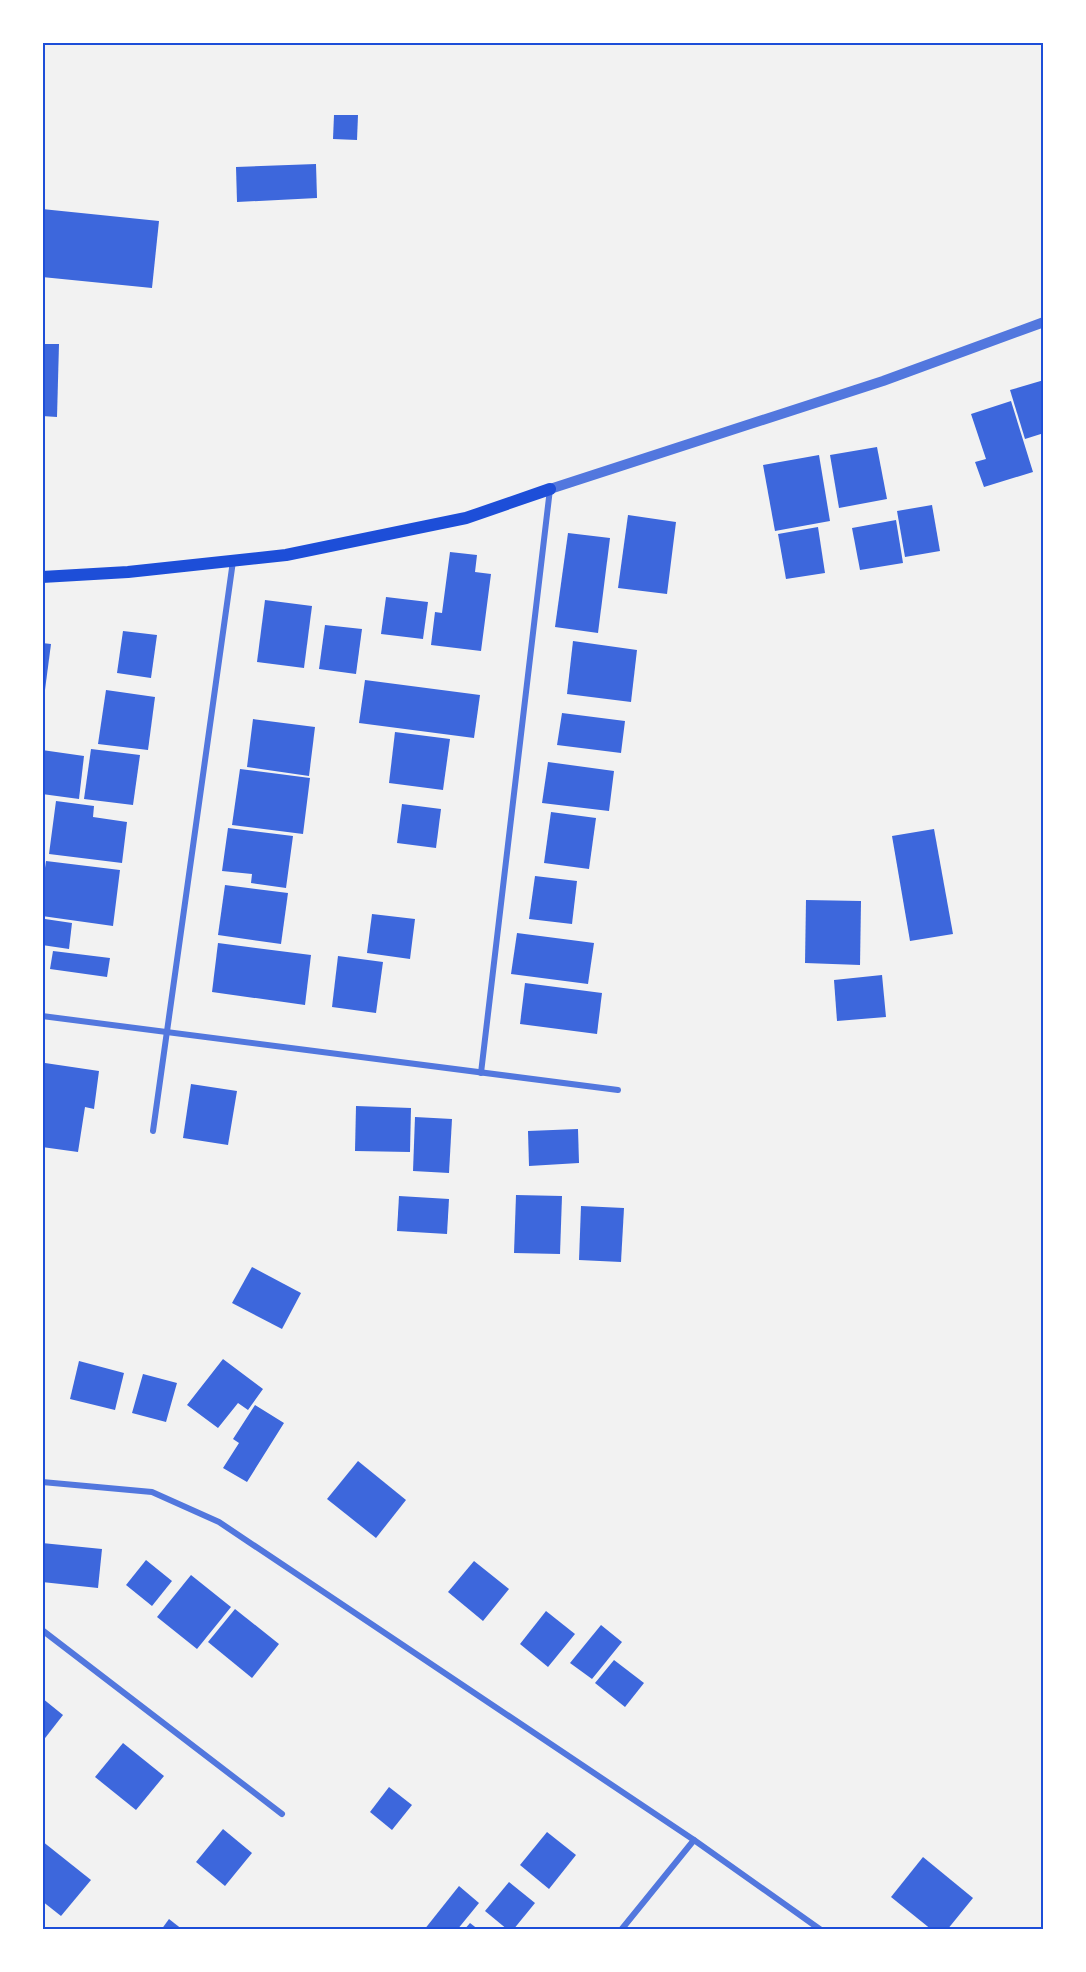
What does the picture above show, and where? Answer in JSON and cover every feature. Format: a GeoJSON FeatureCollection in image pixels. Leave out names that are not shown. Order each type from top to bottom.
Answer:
{"type":"FeatureCollection","features":[{"type":"Feature","properties":{"kind":"main road"},"geometry":{"type":"LineString","coordinates":[[42,578],[128,572],[286,555],[466,518],[550,489]]}},
{"type":"Feature","properties":{"kind":"street"},"geometry":{"type":"LineString","coordinates":[[481,1073],[550,489],[883,381],[1044,322]]}},
{"type":"Feature","properties":{"kind":"street"},"geometry":{"type":"LineString","coordinates":[[153,1131],[234,561]]}},
{"type":"Feature","properties":{"kind":"street"},"geometry":{"type":"LineString","coordinates":[[42,1016],[618,1090]]}},
{"type":"Feature","properties":{"kind":"street"},"geometry":{"type":"LineString","coordinates":[[42,1482],[152,1492],[219,1522],[694,1840],[821,1930]]}},
{"type":"Feature","properties":{"kind":"street"},"geometry":{"type":"LineString","coordinates":[[42,1630],[282,1814]]}},
{"type":"Feature","properties":{"kind":"street"},"geometry":{"type":"LineString","coordinates":[[621,1930],[694,1840]]}},
{"type":"Feature","properties":{"kind":"building"},"geometry":{"type":"Polygon","coordinates":[[[334,115],[358,115],[357,140],[333,139],[334,115]]]}},
{"type":"Feature","properties":{"kind":"building"},"geometry":{"type":"Polygon","coordinates":[[[316,164],[317,198],[237,202],[236,167],[316,164]]]}},
{"type":"Feature","properties":{"kind":"building"},"geometry":{"type":"Polygon","coordinates":[[[42,209],[159,221],[152,288],[42,277],[42,209]]]}},
{"type":"Feature","properties":{"kind":"building"},"geometry":{"type":"Polygon","coordinates":[[[42,344],[59,344],[57,417],[42,416],[42,344]]]}},
{"type":"Feature","properties":{"kind":"building"},"geometry":{"type":"Polygon","coordinates":[[[1044,380],[1044,433],[1025,439],[1010,390],[1044,380]]]}},
{"type":"Feature","properties":{"kind":"building"},"geometry":{"type":"Polygon","coordinates":[[[1011,401],[1033,472],[984,487],[975,462],[986,459],[971,414],[1011,401]]]}},
{"type":"Feature","properties":{"kind":"building"},"geometry":{"type":"Polygon","coordinates":[[[877,447],[887,499],[839,508],[830,455],[877,447]]]}},
{"type":"Feature","properties":{"kind":"building"},"geometry":{"type":"Polygon","coordinates":[[[819,455],[830,521],[775,531],[763,465],[819,455]]]}},
{"type":"Feature","properties":{"kind":"building"},"geometry":{"type":"Polygon","coordinates":[[[932,505],[940,551],[905,557],[897,511],[932,505]]]}},
{"type":"Feature","properties":{"kind":"building"},"geometry":{"type":"Polygon","coordinates":[[[628,515],[676,522],[667,594],[618,588],[628,515]]]}},
{"type":"Feature","properties":{"kind":"building"},"geometry":{"type":"Polygon","coordinates":[[[896,520],[903,563],[860,570],[852,528],[896,520]]]}},
{"type":"Feature","properties":{"kind":"building"},"geometry":{"type":"Polygon","coordinates":[[[818,527],[825,573],[786,579],[778,534],[818,527]]]}},
{"type":"Feature","properties":{"kind":"building"},"geometry":{"type":"Polygon","coordinates":[[[568,533],[610,538],[598,633],[555,627],[568,533]]]}},
{"type":"Feature","properties":{"kind":"building"},"geometry":{"type":"Polygon","coordinates":[[[450,552],[477,555],[475,572],[491,574],[481,651],[431,645],[435,612],[442,613],[450,552]]]}},
{"type":"Feature","properties":{"kind":"building"},"geometry":{"type":"Polygon","coordinates":[[[386,597],[428,602],[423,639],[381,634],[386,597]]]}},
{"type":"Feature","properties":{"kind":"building"},"geometry":{"type":"Polygon","coordinates":[[[265,600],[312,606],[304,668],[257,662],[265,600]]]}},
{"type":"Feature","properties":{"kind":"building"},"geometry":{"type":"Polygon","coordinates":[[[325,625],[362,629],[356,674],[319,669],[325,625]]]}},
{"type":"Feature","properties":{"kind":"building"},"geometry":{"type":"Polygon","coordinates":[[[123,631],[157,635],[151,678],[117,673],[123,631]]]}},
{"type":"Feature","properties":{"kind":"building"},"geometry":{"type":"Polygon","coordinates":[[[573,641],[637,650],[631,702],[567,694],[573,641]]]}},
{"type":"Feature","properties":{"kind":"building"},"geometry":{"type":"Polygon","coordinates":[[[42,643],[51,644],[43,705],[42,705],[42,643]]]}},
{"type":"Feature","properties":{"kind":"building"},"geometry":{"type":"Polygon","coordinates":[[[365,680],[480,695],[474,738],[359,723],[365,680]]]}},
{"type":"Feature","properties":{"kind":"building"},"geometry":{"type":"Polygon","coordinates":[[[106,690],[155,697],[148,750],[98,744],[106,690]]]}},
{"type":"Feature","properties":{"kind":"building"},"geometry":{"type":"Polygon","coordinates":[[[562,713],[625,721],[621,753],[557,745],[562,713]]]}},
{"type":"Feature","properties":{"kind":"building"},"geometry":{"type":"Polygon","coordinates":[[[253,719],[315,727],[309,776],[247,767],[253,719]]]}},
{"type":"Feature","properties":{"kind":"building"},"geometry":{"type":"Polygon","coordinates":[[[395,732],[450,739],[443,790],[389,783],[395,732]]]}},
{"type":"Feature","properties":{"kind":"building"},"geometry":{"type":"Polygon","coordinates":[[[91,749],[140,755],[133,805],[84,799],[91,749]]]}},
{"type":"Feature","properties":{"kind":"building"},"geometry":{"type":"Polygon","coordinates":[[[42,750],[84,756],[79,799],[42,794],[42,750]]]}},
{"type":"Feature","properties":{"kind":"building"},"geometry":{"type":"Polygon","coordinates":[[[548,762],[614,771],[609,811],[542,803],[548,762]]]}},
{"type":"Feature","properties":{"kind":"building"},"geometry":{"type":"Polygon","coordinates":[[[240,769],[310,778],[303,834],[232,825],[240,769]]]}},
{"type":"Feature","properties":{"kind":"building"},"geometry":{"type":"Polygon","coordinates":[[[56,801],[94,806],[93,817],[127,822],[122,863],[49,854],[56,801]]]}},
{"type":"Feature","properties":{"kind":"building"},"geometry":{"type":"Polygon","coordinates":[[[402,804],[441,809],[436,848],[397,843],[402,804]]]}},
{"type":"Feature","properties":{"kind":"building"},"geometry":{"type":"Polygon","coordinates":[[[551,812],[596,818],[589,869],[544,863],[551,812]]]}},
{"type":"Feature","properties":{"kind":"building"},"geometry":{"type":"Polygon","coordinates":[[[228,828],[293,836],[286,888],[251,883],[252,874],[222,871],[228,828]]]}},
{"type":"Feature","properties":{"kind":"building"},"geometry":{"type":"Polygon","coordinates":[[[934,829],[953,934],[910,941],[892,836],[934,829]]]}},
{"type":"Feature","properties":{"kind":"building"},"geometry":{"type":"Polygon","coordinates":[[[46,861],[120,870],[113,926],[42,916],[42,889],[46,861]]]}},
{"type":"Feature","properties":{"kind":"building"},"geometry":{"type":"Polygon","coordinates":[[[535,876],[577,881],[572,924],[529,919],[535,876]]]}},
{"type":"Feature","properties":{"kind":"building"},"geometry":{"type":"Polygon","coordinates":[[[225,885],[288,893],[281,944],[218,935],[225,885]]]}},
{"type":"Feature","properties":{"kind":"building"},"geometry":{"type":"Polygon","coordinates":[[[806,900],[861,901],[860,965],[805,963],[806,900]]]}},
{"type":"Feature","properties":{"kind":"building"},"geometry":{"type":"Polygon","coordinates":[[[372,914],[415,919],[410,959],[367,953],[372,914]]]}},
{"type":"Feature","properties":{"kind":"building"},"geometry":{"type":"Polygon","coordinates":[[[45,919],[72,923],[69,949],[42,945],[45,919]]]}},
{"type":"Feature","properties":{"kind":"building"},"geometry":{"type":"Polygon","coordinates":[[[517,933],[594,943],[588,984],[511,974],[517,933]]]}},
{"type":"Feature","properties":{"kind":"building"},"geometry":{"type":"Polygon","coordinates":[[[218,943],[311,955],[305,1005],[212,992],[218,943]]]}},
{"type":"Feature","properties":{"kind":"building"},"geometry":{"type":"Polygon","coordinates":[[[53,951],[110,958],[107,977],[50,969],[53,951]]]}},
{"type":"Feature","properties":{"kind":"building"},"geometry":{"type":"Polygon","coordinates":[[[338,956],[383,962],[376,1013],[332,1007],[338,956]]]}},
{"type":"Feature","properties":{"kind":"building"},"geometry":{"type":"Polygon","coordinates":[[[882,975],[886,1017],[837,1021],[834,980],[882,975]]]}},
{"type":"Feature","properties":{"kind":"building"},"geometry":{"type":"Polygon","coordinates":[[[525,983],[602,993],[597,1034],[520,1024],[525,983]]]}},
{"type":"Feature","properties":{"kind":"building"},"geometry":{"type":"Polygon","coordinates":[[[45,1063],[99,1071],[94,1109],[85,1107],[78,1152],[42,1147],[42,1081],[45,1063]]]}},
{"type":"Feature","properties":{"kind":"building"},"geometry":{"type":"Polygon","coordinates":[[[191,1084],[237,1091],[228,1145],[183,1138],[191,1084]]]}},
{"type":"Feature","properties":{"kind":"building"},"geometry":{"type":"Polygon","coordinates":[[[356,1106],[411,1108],[410,1152],[355,1151],[356,1106]]]}},
{"type":"Feature","properties":{"kind":"building"},"geometry":{"type":"Polygon","coordinates":[[[415,1117],[452,1119],[449,1173],[413,1171],[415,1117]]]}},
{"type":"Feature","properties":{"kind":"building"},"geometry":{"type":"Polygon","coordinates":[[[578,1129],[579,1163],[529,1166],[528,1131],[578,1129]]]}},
{"type":"Feature","properties":{"kind":"building"},"geometry":{"type":"Polygon","coordinates":[[[516,1195],[562,1196],[560,1254],[514,1253],[516,1195]]]}},
{"type":"Feature","properties":{"kind":"building"},"geometry":{"type":"Polygon","coordinates":[[[399,1196],[449,1199],[447,1234],[397,1231],[399,1196]]]}},
{"type":"Feature","properties":{"kind":"building"},"geometry":{"type":"Polygon","coordinates":[[[581,1206],[624,1208],[621,1262],[579,1260],[581,1206]]]}},
{"type":"Feature","properties":{"kind":"building"},"geometry":{"type":"Polygon","coordinates":[[[252,1267],[301,1293],[282,1329],[232,1303],[252,1267]]]}},
{"type":"Feature","properties":{"kind":"building"},"geometry":{"type":"Polygon","coordinates":[[[223,1359],[263,1389],[248,1410],[238,1403],[218,1428],[187,1405],[223,1359]]]}},
{"type":"Feature","properties":{"kind":"building"},"geometry":{"type":"Polygon","coordinates":[[[79,1361],[124,1373],[115,1410],[70,1399],[79,1361]]]}},
{"type":"Feature","properties":{"kind":"building"},"geometry":{"type":"Polygon","coordinates":[[[143,1374],[177,1383],[166,1422],[132,1413],[143,1374]]]}},
{"type":"Feature","properties":{"kind":"building"},"geometry":{"type":"Polygon","coordinates":[[[255,1405],[284,1423],[247,1482],[223,1468],[239,1443],[233,1439],[255,1405]]]}},
{"type":"Feature","properties":{"kind":"building"},"geometry":{"type":"Polygon","coordinates":[[[358,1461],[406,1500],[376,1538],[327,1499],[358,1461]]]}},
{"type":"Feature","properties":{"kind":"building"},"geometry":{"type":"Polygon","coordinates":[[[42,1543],[102,1549],[98,1588],[42,1582],[42,1543]]]}},
{"type":"Feature","properties":{"kind":"building"},"geometry":{"type":"Polygon","coordinates":[[[146,1560],[172,1581],[152,1606],[126,1585],[146,1560]]]}},
{"type":"Feature","properties":{"kind":"building"},"geometry":{"type":"Polygon","coordinates":[[[474,1561],[509,1589],[483,1621],[448,1592],[474,1561]]]}},
{"type":"Feature","properties":{"kind":"building"},"geometry":{"type":"Polygon","coordinates":[[[191,1575],[231,1607],[197,1649],[157,1617],[191,1575]]]}},
{"type":"Feature","properties":{"kind":"building"},"geometry":{"type":"Polygon","coordinates":[[[235,1609],[279,1644],[252,1678],[208,1642],[235,1609]]]}},
{"type":"Feature","properties":{"kind":"building"},"geometry":{"type":"Polygon","coordinates":[[[546,1611],[575,1634],[548,1667],[520,1644],[546,1611]]]}},
{"type":"Feature","properties":{"kind":"building"},"geometry":{"type":"Polygon","coordinates":[[[601,1625],[622,1642],[592,1679],[570,1663],[601,1625]]]}},
{"type":"Feature","properties":{"kind":"building"},"geometry":{"type":"Polygon","coordinates":[[[614,1660],[644,1683],[625,1707],[595,1683],[614,1660]]]}},
{"type":"Feature","properties":{"kind":"building"},"geometry":{"type":"Polygon","coordinates":[[[42,1698],[63,1715],[42,1742],[42,1698]]]}},
{"type":"Feature","properties":{"kind":"building"},"geometry":{"type":"Polygon","coordinates":[[[123,1743],[164,1776],[136,1810],[95,1777],[123,1743]]]}},
{"type":"Feature","properties":{"kind":"building"},"geometry":{"type":"Polygon","coordinates":[[[389,1787],[412,1805],[392,1830],[370,1812],[389,1787]]]}},
{"type":"Feature","properties":{"kind":"building"},"geometry":{"type":"Polygon","coordinates":[[[223,1829],[252,1853],[225,1886],[196,1862],[223,1829]]]}},
{"type":"Feature","properties":{"kind":"building"},"geometry":{"type":"Polygon","coordinates":[[[547,1832],[576,1855],[549,1889],[520,1865],[547,1832]]]}},
{"type":"Feature","properties":{"kind":"building"},"geometry":{"type":"Polygon","coordinates":[[[42,1841],[91,1880],[61,1916],[42,1901],[42,1841]]]}},
{"type":"Feature","properties":{"kind":"building"},"geometry":{"type":"Polygon","coordinates":[[[923,1857],[973,1898],[947,1930],[932,1930],[891,1897],[923,1857]]]}},
{"type":"Feature","properties":{"kind":"building"},"geometry":{"type":"Polygon","coordinates":[[[509,1882],[535,1903],[513,1930],[508,1930],[485,1911],[509,1882]]]}},
{"type":"Feature","properties":{"kind":"building"},"geometry":{"type":"Polygon","coordinates":[[[459,1886],[479,1903],[457,1930],[424,1930],[459,1886]]]}},
{"type":"Feature","properties":{"kind":"building"},"geometry":{"type":"Polygon","coordinates":[[[169,1919],[183,1930],[161,1930],[169,1919]]]}},
{"type":"Feature","properties":{"kind":"building"},"geometry":{"type":"Polygon","coordinates":[[[470,1923],[479,1930],[464,1930],[470,1923]]]}}]}
